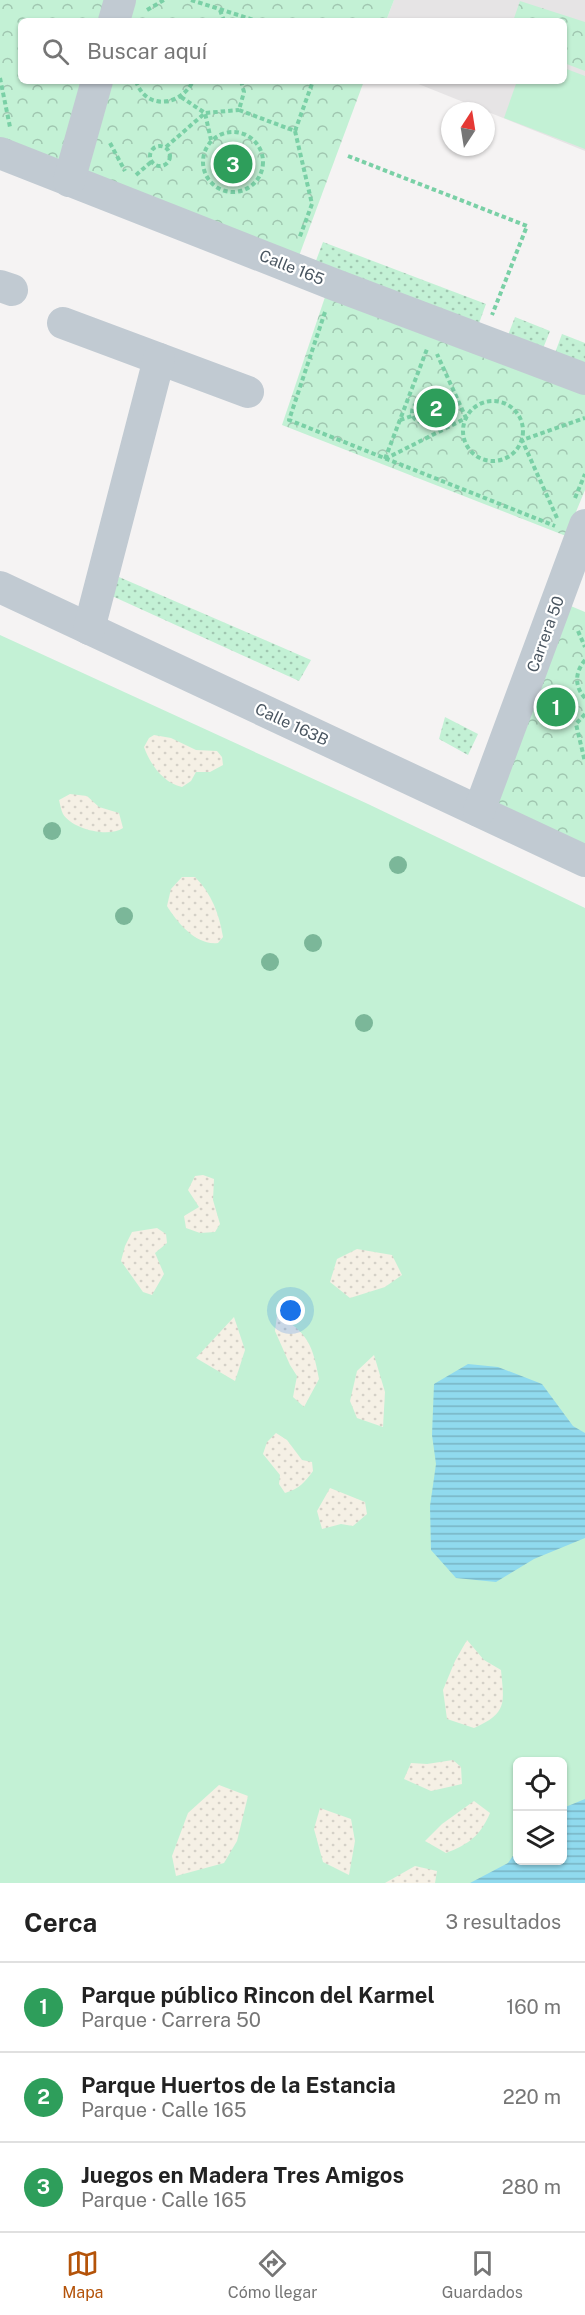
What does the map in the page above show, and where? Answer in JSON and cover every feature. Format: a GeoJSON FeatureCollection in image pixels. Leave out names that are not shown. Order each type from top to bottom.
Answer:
{"type":"FeatureCollection","features":[{"type":"Feature","properties":{"kind":"street"},"geometry":{"type":"LineString","coordinates":[[115,18],[120,0]]}},
{"type":"Feature","properties":{"kind":"street"},"geometry":{"type":"LineString","coordinates":[[69,181],[96,84]]}},
{"type":"Feature","properties":{"kind":"street","name":"Calle 165"},"geometry":{"type":"LineString","coordinates":[[0,153],[585,379]]}},
{"type":"Feature","properties":{"kind":"street"},"geometry":{"type":"LineString","coordinates":[[63,323],[248,392]]}},
{"type":"Feature","properties":{"kind":"street"},"geometry":{"type":"LineString","coordinates":[[89,629],[159,359]]}},
{"type":"Feature","properties":{"kind":"street","name":"Carrera 50"},"geometry":{"type":"LineString","coordinates":[[479,811],[585,525]]}},
{"type":"Feature","properties":{"kind":"street","name":"Calle 163B"},"geometry":{"type":"LineString","coordinates":[[0,587],[585,861]]}},
{"type":"Feature","properties":{"kind":"path"},"geometry":{"type":"LineString","coordinates":[[190,0],[248,18]]}},
{"type":"Feature","properties":{"kind":"path"},"geometry":{"type":"LineString","coordinates":[[220,9],[223,18]]}},
{"type":"Feature","properties":{"kind":"path"},"geometry":{"type":"LineString","coordinates":[[0,78],[11,132],[0,127]]}},
{"type":"Feature","properties":{"kind":"path"},"geometry":{"type":"LineString","coordinates":[[138,84],[144,94],[153,100],[172,101],[181,97],[191,84]]}},
{"type":"Feature","properties":{"kind":"path"},"geometry":{"type":"LineString","coordinates":[[239,110],[244,92],[242,84]]}},
{"type":"Feature","properties":{"kind":"path"},"geometry":{"type":"LineString","coordinates":[[297,243],[312,204],[295,130],[312,84]]}},
{"type":"Feature","properties":{"kind":"path"},"geometry":{"type":"LineString","coordinates":[[181,97],[205,113],[212,140]]}},
{"type":"Feature","properties":{"kind":"path"},"geometry":{"type":"LineString","coordinates":[[166,147],[205,113],[239,110],[295,130]]}},
{"type":"Feature","properties":{"kind":"path"},"geometry":{"type":"LineString","coordinates":[[229,132],[248,136],[261,151],[263,161],[257,180],[241,191],[231,192],[213,185],[206,177],[203,158],[212,140],[229,132]]}},
{"type":"Feature","properties":{"kind":"path"},"geometry":{"type":"LineString","coordinates":[[109,141],[130,180],[151,162]]}},
{"type":"Feature","properties":{"kind":"path"},"geometry":{"type":"LineString","coordinates":[[157,145],[166,147],[170,157],[167,163],[157,166],[151,162],[149,156],[151,149],[157,145]]}},
{"type":"Feature","properties":{"kind":"path"},"geometry":{"type":"LineString","coordinates":[[348,156],[527,226],[482,340]]}},
{"type":"Feature","properties":{"kind":"path"},"geometry":{"type":"LineString","coordinates":[[327,304],[289,420],[385,459],[562,529],[522,440],[523,430],[516,412],[499,402],[489,401],[480,404],[466,418],[385,459]]}},
{"type":"Feature","properties":{"kind":"path"},"geometry":{"type":"LineString","coordinates":[[385,459],[431,340]]}},
{"type":"Feature","properties":{"kind":"path"},"geometry":{"type":"LineString","coordinates":[[435,350],[466,418],[463,427],[467,447],[482,459],[491,462],[510,456],[522,440],[585,418]]}},
{"type":"Feature","properties":{"kind":"path"},"geometry":{"type":"LineString","coordinates":[[410,394],[416,404]]}},
{"type":"Feature","properties":{"kind":"path"},"geometry":{"type":"LineString","coordinates":[[422,402],[429,404],[432,410],[431,417],[423,423],[416,421],[412,416],[412,409],[416,404],[422,402]]}},
{"type":"Feature","properties":{"kind":"path"},"geometry":{"type":"LineString","coordinates":[[400,420],[412,416]]}},
{"type":"Feature","properties":{"kind":"path"},"geometry":{"type":"LineString","coordinates":[[585,660],[579,669],[577,678],[578,686],[585,698]]}},
{"type":"Feature","properties":{"kind":"path"},"geometry":{"type":"LineString","coordinates":[[585,714],[576,724],[585,762]]}},
{"type":"Feature","properties":{"kind":"shaded area"},"geometry":{"type":"Polygon","coordinates":[[[394,0],[585,0],[585,151],[495,115],[495,102],[463,102],[418,84],[567,84],[567,18],[387,18],[394,0]]]}},
{"type":"Feature","properties":{"kind":"green space"},"geometry":{"type":"Polygon","coordinates":[[[0,0],[105,0],[101,18],[18,18],[18,84],[82,84],[61,163],[0,139],[0,0]]]}},
{"type":"Feature","properties":{"kind":"green space"},"geometry":{"type":"Polygon","coordinates":[[[133,0],[394,0],[387,18],[128,18],[133,0]]]}},
{"type":"Feature","properties":{"kind":"green space"},"geometry":{"type":"Polygon","coordinates":[[[520,1],[585,22],[585,71],[567,64],[567,18],[514,18],[520,1]]]}},
{"type":"Feature","properties":{"kind":"green space"},"geometry":{"type":"Polygon","coordinates":[[[567,69],[585,76],[585,149],[504,118],[516,84],[567,84],[567,69]]]}},
{"type":"Feature","properties":{"kind":"green space"},"geometry":{"type":"Polygon","coordinates":[[[109,84],[363,84],[299,256],[85,173],[109,84]]]}},
{"type":"Feature","properties":{"kind":"green space"},"geometry":{"type":"Polygon","coordinates":[[[323,242],[486,304],[477,329],[314,266],[323,242]]]}},
{"type":"Feature","properties":{"kind":"green space"},"geometry":{"type":"Polygon","coordinates":[[[325,297],[585,392],[585,490],[566,536],[282,425],[325,297]]]}},
{"type":"Feature","properties":{"kind":"green space"},"geometry":{"type":"Polygon","coordinates":[[[515,317],[550,331],[540,356],[505,343],[515,317]]]}},
{"type":"Feature","properties":{"kind":"green space"},"geometry":{"type":"Polygon","coordinates":[[[562,334],[585,343],[585,373],[552,361],[562,334]]]}},
{"type":"Feature","properties":{"kind":"green space"},"geometry":{"type":"Polygon","coordinates":[[[119,577],[311,660],[299,681],[112,596],[119,577]]]}},
{"type":"Feature","properties":{"kind":"green space"},"geometry":{"type":"Polygon","coordinates":[[[566,604],[585,612],[585,845],[489,801],[566,604]]]}},
{"type":"Feature","properties":{"kind":"green space"},"geometry":{"type":"Polygon","coordinates":[[[0,635],[368,804],[585,908],[585,1883],[0,1883],[0,635]]]}},
{"type":"Feature","properties":{"kind":"green space"},"geometry":{"type":"Polygon","coordinates":[[[445,717],[478,734],[468,755],[439,739],[445,717]]]}},
{"type":"Feature","properties":{"kind":"sand"},"geometry":{"type":"Polygon","coordinates":[[[154,735],[171,738],[196,750],[217,751],[222,757],[223,765],[210,772],[196,772],[191,781],[182,787],[175,785],[158,772],[144,747],[149,738],[154,735]]]}},
{"type":"Feature","properties":{"kind":"sand"},"geometry":{"type":"Polygon","coordinates":[[[70,794],[87,796],[99,807],[119,813],[123,828],[100,832],[74,824],[63,814],[59,800],[70,794]]]}},
{"type":"Feature","properties":{"kind":"sand"},"geometry":{"type":"Polygon","coordinates":[[[182,877],[195,877],[210,897],[217,912],[223,937],[218,943],[202,941],[188,932],[167,906],[171,889],[182,877]]]}},
{"type":"Feature","properties":{"kind":"sand"},"geometry":{"type":"Polygon","coordinates":[[[203,1175],[214,1179],[213,1200],[220,1224],[215,1232],[200,1233],[186,1228],[184,1216],[199,1207],[188,1190],[195,1176],[203,1175]]]}},
{"type":"Feature","properties":{"kind":"sand"},"geometry":{"type":"Polygon","coordinates":[[[157,1228],[166,1234],[167,1243],[155,1253],[164,1274],[152,1295],[143,1292],[121,1261],[132,1232],[157,1228]]]}},
{"type":"Feature","properties":{"kind":"sand"},"geometry":{"type":"Polygon","coordinates":[[[357,1249],[392,1255],[402,1275],[385,1287],[350,1298],[330,1282],[337,1259],[357,1249]]]}},
{"type":"Feature","properties":{"kind":"sand"},"geometry":{"type":"Polygon","coordinates":[[[277,1315],[302,1334],[314,1357],[319,1379],[304,1407],[293,1397],[297,1376],[275,1331],[277,1315]]]}},
{"type":"Feature","properties":{"kind":"sand"},"geometry":{"type":"Polygon","coordinates":[[[234,1317],[245,1350],[235,1381],[196,1358],[234,1317]]]}},
{"type":"Feature","properties":{"kind":"sand"},"geometry":{"type":"Polygon","coordinates":[[[374,1355],[385,1392],[383,1427],[357,1418],[350,1401],[357,1371],[374,1355]]]}},
{"type":"Feature","properties":{"kind":"sand"},"geometry":{"type":"Polygon","coordinates":[[[276,1433],[287,1440],[302,1460],[312,1462],[313,1471],[307,1479],[298,1487],[285,1493],[279,1484],[280,1475],[263,1454],[267,1442],[276,1433]]]}},
{"type":"Feature","properties":{"kind":"sand"},"geometry":{"type":"Polygon","coordinates":[[[330,1488],[365,1502],[367,1514],[353,1526],[341,1524],[322,1529],[317,1511],[330,1488]]]}},
{"type":"Feature","properties":{"kind":"sand"},"geometry":{"type":"Polygon","coordinates":[[[467,1640],[484,1660],[501,1670],[502,1681],[503,1699],[498,1712],[485,1723],[474,1728],[447,1719],[443,1690],[467,1640]]]}},
{"type":"Feature","properties":{"kind":"sand"},"geometry":{"type":"Polygon","coordinates":[[[453,1760],[461,1767],[462,1784],[431,1791],[404,1779],[411,1763],[427,1764],[453,1760]]]}},
{"type":"Feature","properties":{"kind":"sand"},"geometry":{"type":"Polygon","coordinates":[[[219,1785],[248,1796],[237,1841],[224,1863],[176,1876],[172,1856],[188,1813],[219,1785]]]}},
{"type":"Feature","properties":{"kind":"sand"},"geometry":{"type":"Polygon","coordinates":[[[474,1801],[490,1813],[482,1828],[473,1838],[446,1853],[425,1841],[442,1824],[474,1801]]]}},
{"type":"Feature","properties":{"kind":"sand"},"geometry":{"type":"Polygon","coordinates":[[[320,1808],[351,1819],[355,1841],[349,1875],[323,1862],[314,1829],[320,1808]]]}},
{"type":"Feature","properties":{"kind":"sand"},"geometry":{"type":"Polygon","coordinates":[[[415,1866],[437,1871],[435,1883],[385,1883],[415,1866]]]}},
{"type":"Feature","properties":{"kind":"water"},"geometry":{"type":"Polygon","coordinates":[[[468,1364],[498,1367],[542,1384],[573,1426],[585,1433],[585,1538],[534,1559],[496,1582],[456,1578],[431,1550],[430,1506],[436,1464],[432,1435],[434,1384],[468,1364]]]}},
{"type":"Feature","properties":{"kind":"water"},"geometry":{"type":"Polygon","coordinates":[[[585,1799],[585,1883],[470,1883],[508,1863],[513,1856],[513,1865],[567,1865],[567,1806],[585,1799]]]}},
{"type":"Feature","properties":{"kind":"place","name":"Juegos en Madera Tres Amigos"},"geometry":{"type":"Point","coordinates":[233,164]}},
{"type":"Feature","properties":{"kind":"place","name":"Parque Huertos de la Estancia"},"geometry":{"type":"Point","coordinates":[436,408]}},
{"type":"Feature","properties":{"kind":"place","name":"Parque público Rincon del Karmel"},"geometry":{"type":"Point","coordinates":[556,707]}}]}
